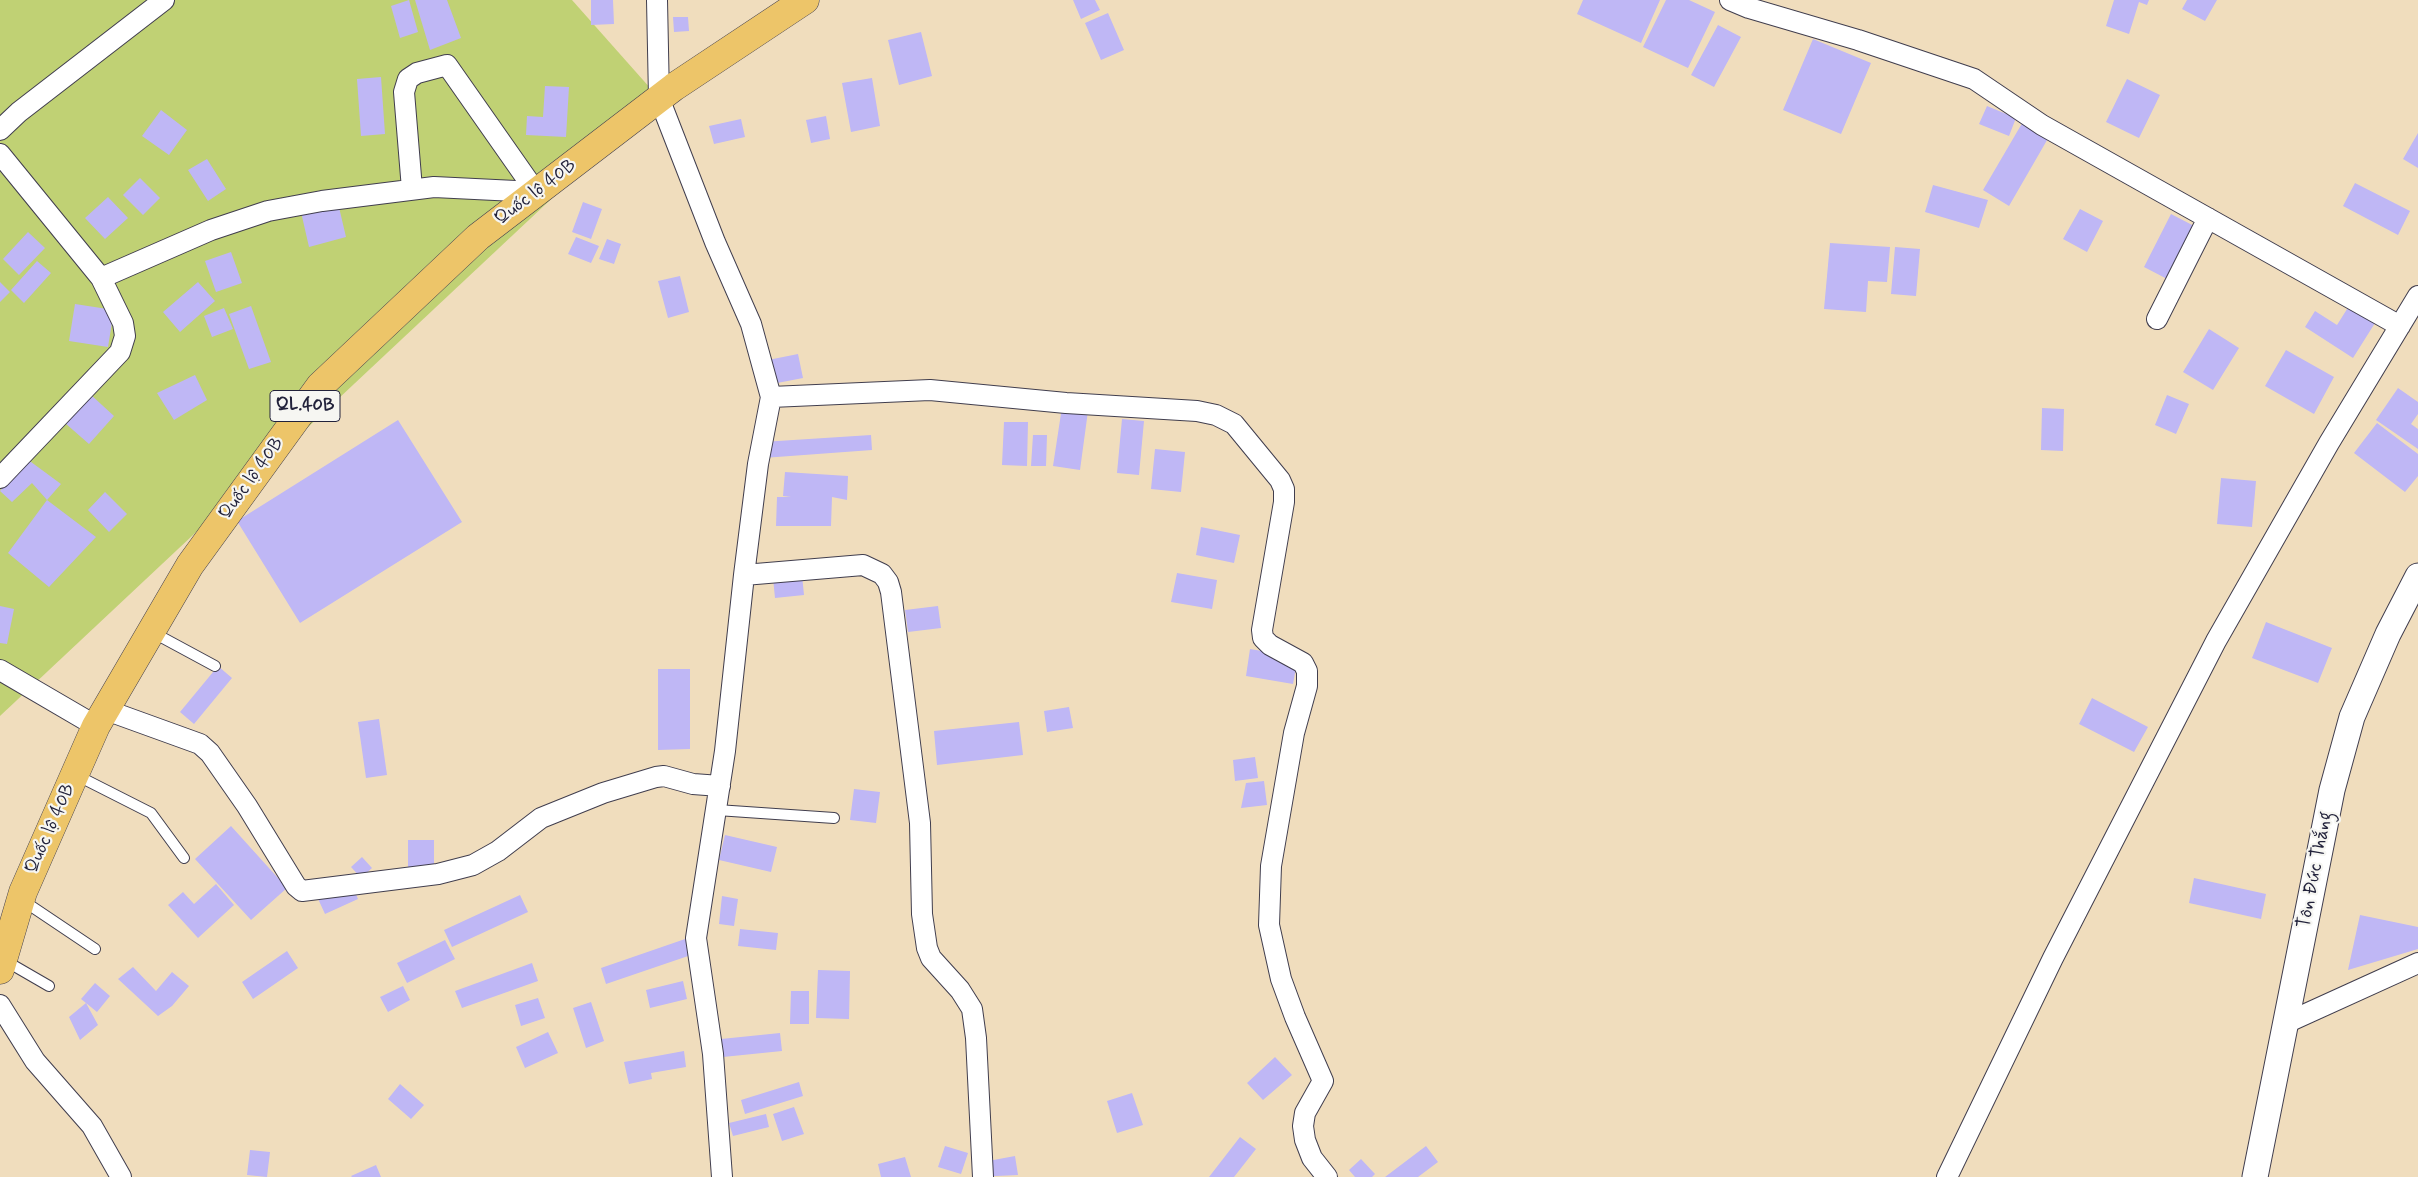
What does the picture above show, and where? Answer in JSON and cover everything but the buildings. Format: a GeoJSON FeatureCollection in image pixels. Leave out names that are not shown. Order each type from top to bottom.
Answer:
{"type":"FeatureCollection","features":[{"type":"Feature","properties":{"kind":"highway","name":"Quốc lộ 40B"},"geometry":{"type":"LineString","coordinates":[[2,965],[21,899],[101,718],[190,565],[320,386],[478,237],[660,98],[805,0]]}},
{"type":"Feature","properties":{"kind":"street"},"geometry":{"type":"LineString","coordinates":[[0,130],[19,112],[164,0]]}},
{"type":"Feature","properties":{"kind":"street"},"geometry":{"type":"LineString","coordinates":[[657,0],[660,98],[715,242],[751,324],[771,397],[758,464],[717,810],[696,938],[713,1054],[722,1177]]}},
{"type":"Feature","properties":{"kind":"street"},"geometry":{"type":"LineString","coordinates":[[1730,0],[1749,8],[1858,40],[1974,79],[2042,125],[2400,326]]}},
{"type":"Feature","properties":{"kind":"street"},"geometry":{"type":"LineString","coordinates":[[412,189],[404,92],[408,79],[417,73],[447,65],[536,192]]}},
{"type":"Feature","properties":{"kind":"street"},"geometry":{"type":"LineString","coordinates":[[0,154],[101,278],[123,323],[125,336],[120,352],[0,478]]}},
{"type":"Feature","properties":{"kind":"street"},"geometry":{"type":"LineString","coordinates":[[101,278],[211,230],[268,211],[322,201],[412,189],[473,188],[536,192]]}},
{"type":"Feature","properties":{"kind":"street"},"geometry":{"type":"LineString","coordinates":[[2157,319],[2208,218]]}},
{"type":"Feature","properties":{"kind":"street"},"geometry":{"type":"LineString","coordinates":[[1947,1177],[2053,958],[2216,641],[2329,443],[2418,296]]}},
{"type":"Feature","properties":{"kind":"street"},"geometry":{"type":"LineString","coordinates":[[771,397],[930,390],[1066,403],[1196,411],[1216,415],[1234,424],[1280,480],[1284,489],[1284,502],[1262,630],[1263,638],[1270,645],[1303,663],[1308,671],[1307,686],[1294,733],[1271,866],[1269,925],[1281,979],[1295,1017],[1323,1081],[1305,1113],[1303,1126],[1312,1158],[1327,1177]]}},
{"type":"Feature","properties":{"kind":"street"},"geometry":{"type":"LineString","coordinates":[[744,575],[863,565],[882,574],[888,582],[891,592],[898,664],[920,823],[922,914],[927,948],[931,958],[960,990],[972,1009],[976,1038],[983,1177]]}},
{"type":"Feature","properties":{"kind":"street","name":"Tôn Đức Thắng"},"geometry":{"type":"LineString","coordinates":[[2255,1177],[2332,790],[2352,717],[2388,634],[2418,576]]}},
{"type":"Feature","properties":{"kind":"street"},"geometry":{"type":"LineString","coordinates":[[0,670],[101,718],[192,741],[210,753],[247,806],[296,886],[302,891],[438,874],[473,865],[498,851],[541,818],[603,793],[656,777],[664,776],[693,784],[720,786]]}},
{"type":"Feature","properties":{"kind":"street"},"geometry":{"type":"LineString","coordinates":[[2286,1023],[2418,964]]}},
{"type":"Feature","properties":{"kind":"street"},"geometry":{"type":"LineString","coordinates":[[0,1005],[35,1061],[92,1126],[121,1177]]}},
{"type":"Feature","properties":{"kind":"lane"},"geometry":{"type":"LineString","coordinates":[[151,631],[215,666]]}},
{"type":"Feature","properties":{"kind":"lane"},"geometry":{"type":"LineString","coordinates":[[75,774],[151,813],[184,858]]}},
{"type":"Feature","properties":{"kind":"lane"},"geometry":{"type":"LineString","coordinates":[[717,810],[834,818]]}},
{"type":"Feature","properties":{"kind":"lane"},"geometry":{"type":"LineString","coordinates":[[21,899],[95,949]]}},
{"type":"Feature","properties":{"kind":"lane"},"geometry":{"type":"LineString","coordinates":[[2,965],[49,986]]}},
{"type":"Feature","properties":{"kind":"green space"},"geometry":{"type":"Polygon","coordinates":[[[0,0],[572,0],[659,98],[0,716],[0,0]]]}}]}
